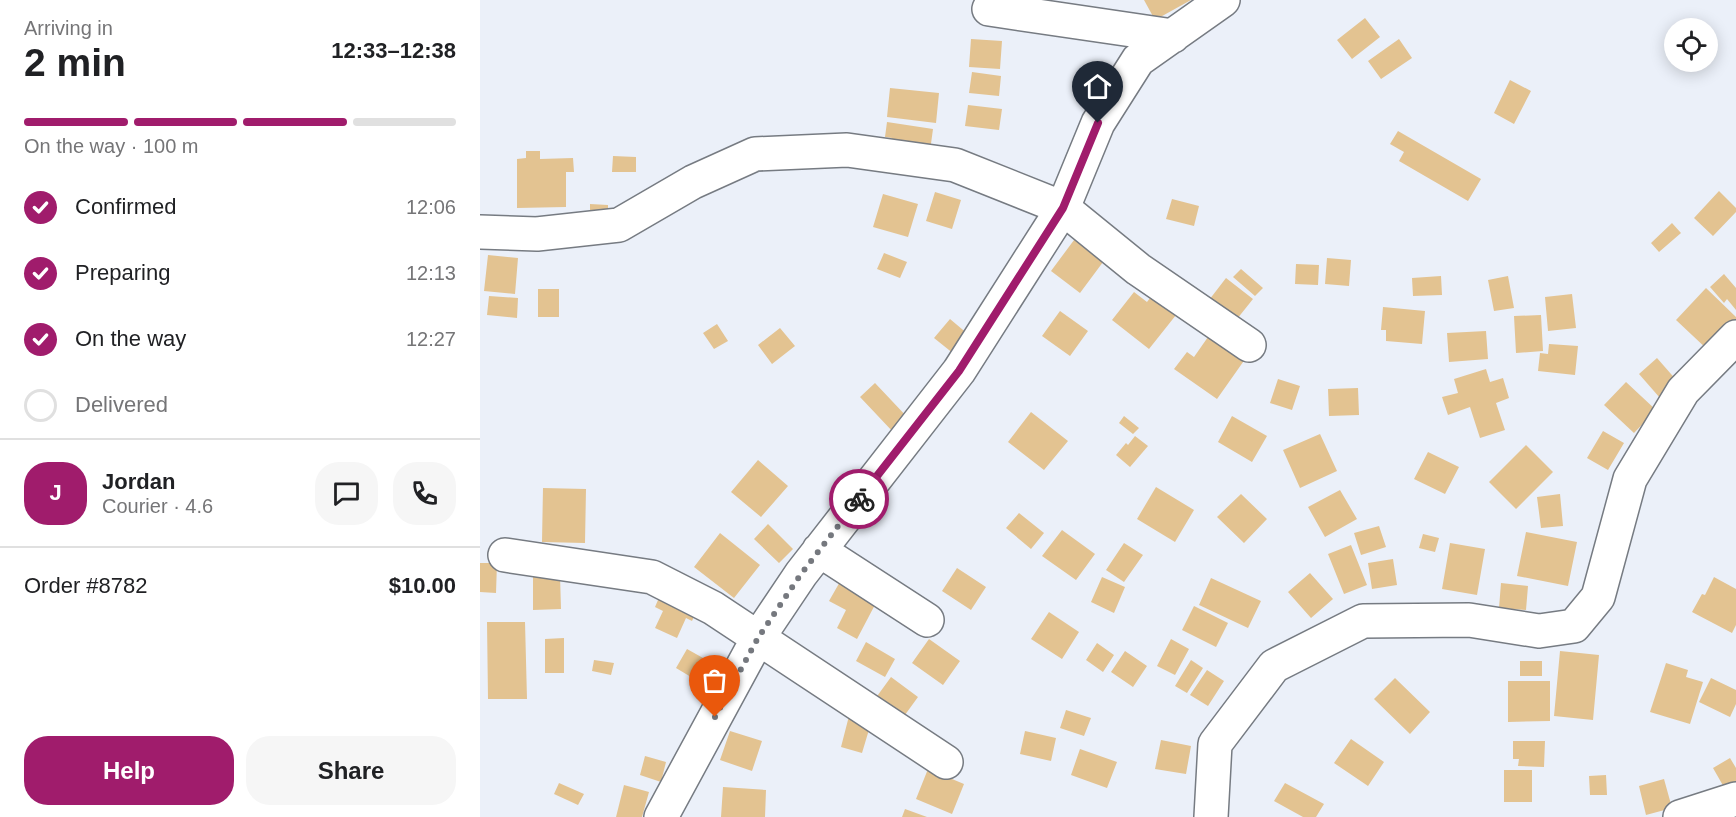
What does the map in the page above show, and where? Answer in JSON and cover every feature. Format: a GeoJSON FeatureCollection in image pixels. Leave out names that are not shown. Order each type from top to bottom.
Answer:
{"type":"FeatureCollection","features":[{"type":"Feature","properties":{"kind":"street"},"geometry":{"type":"LineString","coordinates":[[663,817],[758,638],[819,550],[959,371],[1063,208],[1098,123],[1138,60],[1223,0]]}},
{"type":"Feature","properties":{"kind":"street"},"geometry":{"type":"LineString","coordinates":[[989,9],[1173,36]]}},
{"type":"Feature","properties":{"kind":"street"},"geometry":{"type":"LineString","coordinates":[[480,232],[537,234],[619,225],[693,182],[755,154],[847,150],[955,165],[1063,208],[1138,269],[1249,345]]}},
{"type":"Feature","properties":{"kind":"street"},"geometry":{"type":"LineString","coordinates":[[1211,817],[1215,744],[1274,666],[1364,621],[1469,620],[1539,631],[1574,626],[1598,597],[1630,479],[1683,391],[1736,338]]}},
{"type":"Feature","properties":{"kind":"street"},"geometry":{"type":"LineString","coordinates":[[819,550],[927,620]]}},
{"type":"Feature","properties":{"kind":"street"},"geometry":{"type":"LineString","coordinates":[[506,555],[652,578],[713,608],[946,762]]}},
{"type":"Feature","properties":{"kind":"street"},"geometry":{"type":"LineString","coordinates":[[1680,817],[1736,799]]}},
{"type":"Feature","properties":{"kind":"building"},"geometry":{"type":"Polygon","coordinates":[[[1144,0],[1191,0],[1155,20],[1144,0]]]}},
{"type":"Feature","properties":{"kind":"building"},"geometry":{"type":"Polygon","coordinates":[[[1365,18],[1380,37],[1352,59],[1337,40],[1365,18]]]}},
{"type":"Feature","properties":{"kind":"building"},"geometry":{"type":"Polygon","coordinates":[[[971,39],[1002,41],[1000,69],[969,67],[971,39]]]}},
{"type":"Feature","properties":{"kind":"building"},"geometry":{"type":"Polygon","coordinates":[[[1399,39],[1412,58],[1381,79],[1368,61],[1399,39]]]}},
{"type":"Feature","properties":{"kind":"building"},"geometry":{"type":"Polygon","coordinates":[[[972,72],[1001,76],[999,96],[969,93],[972,72]]]}},
{"type":"Feature","properties":{"kind":"building"},"geometry":{"type":"Polygon","coordinates":[[[1510,80],[1531,91],[1514,124],[1494,113],[1510,80]]]}},
{"type":"Feature","properties":{"kind":"building"},"geometry":{"type":"Polygon","coordinates":[[[890,88],[939,93],[936,123],[887,117],[890,88]]]}},
{"type":"Feature","properties":{"kind":"building"},"geometry":{"type":"Polygon","coordinates":[[[968,105],[1002,109],[999,130],[965,126],[968,105]]]}},
{"type":"Feature","properties":{"kind":"building"},"geometry":{"type":"Polygon","coordinates":[[[887,122],[933,129],[930,151],[891,145],[892,138],[885,137],[887,122]]]}},
{"type":"Feature","properties":{"kind":"building"},"geometry":{"type":"Polygon","coordinates":[[[1398,131],[1481,179],[1468,201],[1399,161],[1404,152],[1390,144],[1398,131]]]}},
{"type":"Feature","properties":{"kind":"building"},"geometry":{"type":"Polygon","coordinates":[[[526,151],[540,151],[540,159],[573,158],[574,172],[566,172],[566,207],[517,208],[517,159],[526,158],[526,151]]]}},
{"type":"Feature","properties":{"kind":"building"},"geometry":{"type":"Polygon","coordinates":[[[613,156],[636,157],[636,172],[612,172],[613,156]]]}},
{"type":"Feature","properties":{"kind":"building"},"geometry":{"type":"Polygon","coordinates":[[[1719,191],[1736,208],[1736,212],[1713,236],[1694,218],[1719,191]]]}},
{"type":"Feature","properties":{"kind":"building"},"geometry":{"type":"Polygon","coordinates":[[[935,192],[961,200],[952,229],[926,221],[935,192]]]}},
{"type":"Feature","properties":{"kind":"building"},"geometry":{"type":"Polygon","coordinates":[[[883,194],[918,204],[908,237],[873,227],[883,194]]]}},
{"type":"Feature","properties":{"kind":"building"},"geometry":{"type":"Polygon","coordinates":[[[1172,199],[1199,206],[1194,226],[1166,219],[1172,199]]]}},
{"type":"Feature","properties":{"kind":"building"},"geometry":{"type":"Polygon","coordinates":[[[590,204],[608,205],[608,217],[590,217],[590,204]]]}},
{"type":"Feature","properties":{"kind":"building"},"geometry":{"type":"Polygon","coordinates":[[[1672,223],[1681,233],[1659,252],[1651,243],[1672,223]]]}},
{"type":"Feature","properties":{"kind":"building"},"geometry":{"type":"Polygon","coordinates":[[[1077,236],[1106,258],[1080,293],[1051,271],[1077,236]]]}},
{"type":"Feature","properties":{"kind":"building"},"geometry":{"type":"Polygon","coordinates":[[[884,253],[907,262],[900,278],[877,269],[884,253]]]}},
{"type":"Feature","properties":{"kind":"building"},"geometry":{"type":"Polygon","coordinates":[[[488,255],[518,258],[515,294],[484,291],[488,255]]]}},
{"type":"Feature","properties":{"kind":"building"},"geometry":{"type":"Polygon","coordinates":[[[1327,258],[1351,260],[1349,286],[1325,284],[1327,258]]]}},
{"type":"Feature","properties":{"kind":"building"},"geometry":{"type":"Polygon","coordinates":[[[1296,264],[1319,265],[1318,285],[1295,284],[1296,264]]]}},
{"type":"Feature","properties":{"kind":"building"},"geometry":{"type":"Polygon","coordinates":[[[1241,269],[1263,288],[1255,296],[1233,277],[1241,269]]]}},
{"type":"Feature","properties":{"kind":"building"},"geometry":{"type":"Polygon","coordinates":[[[1724,274],[1736,288],[1736,310],[1727,299],[1724,303],[1710,287],[1724,274]]]}},
{"type":"Feature","properties":{"kind":"building"},"geometry":{"type":"Polygon","coordinates":[[[1441,276],[1442,295],[1413,296],[1412,278],[1441,276]]]}},
{"type":"Feature","properties":{"kind":"building"},"geometry":{"type":"Polygon","coordinates":[[[1508,276],[1514,308],[1494,311],[1488,280],[1508,276]]]}},
{"type":"Feature","properties":{"kind":"building"},"geometry":{"type":"Polygon","coordinates":[[[1226,278],[1253,299],[1233,324],[1206,304],[1226,278]]]}},
{"type":"Feature","properties":{"kind":"building"},"geometry":{"type":"Polygon","coordinates":[[[1706,288],[1736,317],[1736,323],[1709,351],[1676,320],[1706,288]]]}},
{"type":"Feature","properties":{"kind":"building"},"geometry":{"type":"Polygon","coordinates":[[[538,289],[559,289],[559,317],[538,317],[538,289]]]}},
{"type":"Feature","properties":{"kind":"building"},"geometry":{"type":"Polygon","coordinates":[[[1156,290],[1180,310],[1149,349],[1112,320],[1134,292],[1147,302],[1156,290]]]}},
{"type":"Feature","properties":{"kind":"building"},"geometry":{"type":"Polygon","coordinates":[[[1572,294],[1576,328],[1548,331],[1545,297],[1572,294]]]}},
{"type":"Feature","properties":{"kind":"building"},"geometry":{"type":"Polygon","coordinates":[[[489,296],[518,298],[517,318],[487,315],[489,296]]]}},
{"type":"Feature","properties":{"kind":"building"},"geometry":{"type":"Polygon","coordinates":[[[1383,307],[1425,311],[1422,344],[1386,341],[1386,330],[1381,330],[1383,307]]]}},
{"type":"Feature","properties":{"kind":"building"},"geometry":{"type":"Polygon","coordinates":[[[1060,311],[1088,331],[1070,356],[1042,336],[1060,311]]]}},
{"type":"Feature","properties":{"kind":"building"},"geometry":{"type":"Polygon","coordinates":[[[1541,315],[1543,351],[1516,353],[1514,316],[1541,315]]]}},
{"type":"Feature","properties":{"kind":"building"},"geometry":{"type":"Polygon","coordinates":[[[950,319],[969,335],[954,354],[934,338],[950,319]]]}},
{"type":"Feature","properties":{"kind":"building"},"geometry":{"type":"Polygon","coordinates":[[[717,324],[728,341],[714,349],[703,333],[717,324]]]}},
{"type":"Feature","properties":{"kind":"building"},"geometry":{"type":"Polygon","coordinates":[[[780,328],[795,346],[772,364],[758,345],[780,328]]]}},
{"type":"Feature","properties":{"kind":"building"},"geometry":{"type":"Polygon","coordinates":[[[1486,331],[1488,359],[1449,362],[1447,333],[1486,331]]]}},
{"type":"Feature","properties":{"kind":"building"},"geometry":{"type":"Polygon","coordinates":[[[1208,337],[1248,355],[1217,399],[1174,369],[1187,352],[1194,357],[1208,337]]]}},
{"type":"Feature","properties":{"kind":"building"},"geometry":{"type":"Polygon","coordinates":[[[1549,344],[1578,346],[1575,375],[1538,371],[1540,353],[1548,354],[1549,344]]]}},
{"type":"Feature","properties":{"kind":"building"},"geometry":{"type":"Polygon","coordinates":[[[1657,358],[1678,382],[1660,398],[1639,374],[1657,358]]]}},
{"type":"Feature","properties":{"kind":"building"},"geometry":{"type":"Polygon","coordinates":[[[1486,369],[1490,382],[1503,378],[1509,398],[1496,403],[1505,430],[1480,438],[1470,407],[1448,415],[1442,397],[1458,393],[1454,379],[1486,369]]]}},
{"type":"Feature","properties":{"kind":"building"},"geometry":{"type":"Polygon","coordinates":[[[1278,379],[1300,386],[1292,410],[1270,403],[1278,379]]]}},
{"type":"Feature","properties":{"kind":"building"},"geometry":{"type":"Polygon","coordinates":[[[1626,382],[1656,410],[1634,433],[1604,405],[1626,382]]]}},
{"type":"Feature","properties":{"kind":"building"},"geometry":{"type":"Polygon","coordinates":[[[875,383],[909,419],[894,433],[860,397],[875,383]]]}},
{"type":"Feature","properties":{"kind":"building"},"geometry":{"type":"Polygon","coordinates":[[[1358,388],[1359,415],[1329,416],[1328,389],[1358,388]]]}},
{"type":"Feature","properties":{"kind":"building"},"geometry":{"type":"Polygon","coordinates":[[[1031,412],[1068,441],[1044,470],[1008,442],[1031,412]]]}},
{"type":"Feature","properties":{"kind":"building"},"geometry":{"type":"Polygon","coordinates":[[[1124,416],[1139,428],[1133,434],[1119,423],[1124,416]]]}},
{"type":"Feature","properties":{"kind":"building"},"geometry":{"type":"Polygon","coordinates":[[[1232,416],[1267,436],[1252,462],[1218,442],[1232,416]]]}},
{"type":"Feature","properties":{"kind":"building"},"geometry":{"type":"Polygon","coordinates":[[[1603,431],[1624,443],[1608,470],[1587,458],[1603,431]]]}},
{"type":"Feature","properties":{"kind":"building"},"geometry":{"type":"Polygon","coordinates":[[[1320,434],[1337,471],[1300,488],[1283,450],[1320,434]]]}},
{"type":"Feature","properties":{"kind":"building"},"geometry":{"type":"Polygon","coordinates":[[[1135,436],[1148,446],[1130,467],[1116,455],[1135,436]]]}},
{"type":"Feature","properties":{"kind":"building"},"geometry":{"type":"Polygon","coordinates":[[[1526,445],[1553,472],[1516,509],[1489,482],[1526,445]]]}},
{"type":"Feature","properties":{"kind":"building"},"geometry":{"type":"Polygon","coordinates":[[[1428,452],[1459,467],[1445,494],[1414,479],[1428,452]]]}},
{"type":"Feature","properties":{"kind":"building"},"geometry":{"type":"Polygon","coordinates":[[[758,460],[788,486],[761,517],[731,492],[758,460]]]}},
{"type":"Feature","properties":{"kind":"building"},"geometry":{"type":"Polygon","coordinates":[[[1156,487],[1194,510],[1175,542],[1137,519],[1156,487]]]}},
{"type":"Feature","properties":{"kind":"building"},"geometry":{"type":"Polygon","coordinates":[[[543,488],[586,489],[585,543],[542,542],[543,488]]]}},
{"type":"Feature","properties":{"kind":"building"},"geometry":{"type":"Polygon","coordinates":[[[1340,490],[1357,519],[1325,537],[1308,507],[1340,490]]]}},
{"type":"Feature","properties":{"kind":"building"},"geometry":{"type":"Polygon","coordinates":[[[1241,494],[1267,519],[1244,543],[1217,517],[1241,494]]]}},
{"type":"Feature","properties":{"kind":"building"},"geometry":{"type":"Polygon","coordinates":[[[1560,494],[1563,526],[1541,528],[1537,497],[1560,494]]]}},
{"type":"Feature","properties":{"kind":"building"},"geometry":{"type":"Polygon","coordinates":[[[1019,513],[1044,533],[1031,549],[1006,528],[1019,513]]]}},
{"type":"Feature","properties":{"kind":"building"},"geometry":{"type":"Polygon","coordinates":[[[768,524],[793,549],[779,563],[754,539],[768,524]]]}},
{"type":"Feature","properties":{"kind":"building"},"geometry":{"type":"Polygon","coordinates":[[[1379,526],[1386,547],[1361,555],[1354,533],[1379,526]]]}},
{"type":"Feature","properties":{"kind":"building"},"geometry":{"type":"Polygon","coordinates":[[[1062,530],[1095,554],[1076,580],[1042,556],[1062,530]]]}},
{"type":"Feature","properties":{"kind":"building"},"geometry":{"type":"Polygon","coordinates":[[[1526,532],[1577,542],[1568,586],[1517,576],[1526,532]]]}},
{"type":"Feature","properties":{"kind":"building"},"geometry":{"type":"Polygon","coordinates":[[[720,533],[760,565],[734,598],[694,567],[720,533]]]}},
{"type":"Feature","properties":{"kind":"building"},"geometry":{"type":"Polygon","coordinates":[[[1423,534],[1439,538],[1435,552],[1419,548],[1423,534]]]}},
{"type":"Feature","properties":{"kind":"building"},"geometry":{"type":"Polygon","coordinates":[[[1124,543],[1143,555],[1124,582],[1106,570],[1124,543]]]}},
{"type":"Feature","properties":{"kind":"building"},"geometry":{"type":"Polygon","coordinates":[[[1450,543],[1485,549],[1477,595],[1442,589],[1450,543]]]}},
{"type":"Feature","properties":{"kind":"building"},"geometry":{"type":"Polygon","coordinates":[[[1351,545],[1367,585],[1344,594],[1328,554],[1351,545]]]}},
{"type":"Feature","properties":{"kind":"building"},"geometry":{"type":"Polygon","coordinates":[[[1393,559],[1397,585],[1372,589],[1368,563],[1393,559]]]}},
{"type":"Feature","properties":{"kind":"building"},"geometry":{"type":"Polygon","coordinates":[[[480,563],[497,563],[496,593],[480,592],[480,563]]]}},
{"type":"Feature","properties":{"kind":"building"},"geometry":{"type":"Polygon","coordinates":[[[957,568],[986,587],[971,610],[942,591],[957,568]]]}},
{"type":"Feature","properties":{"kind":"building"},"geometry":{"type":"Polygon","coordinates":[[[1310,573],[1333,599],[1311,618],[1288,592],[1310,573]]]}},
{"type":"Feature","properties":{"kind":"building"},"geometry":{"type":"Polygon","coordinates":[[[533,575],[560,575],[561,609],[533,610],[533,575]]]}},
{"type":"Feature","properties":{"kind":"building"},"geometry":{"type":"Polygon","coordinates":[[[1102,577],[1125,587],[1114,613],[1091,602],[1102,577]]]}},
{"type":"Feature","properties":{"kind":"building"},"geometry":{"type":"Polygon","coordinates":[[[1714,577],[1736,589],[1736,625],[1732,633],[1692,612],[1702,594],[1705,595],[1714,577]]]}},
{"type":"Feature","properties":{"kind":"building"},"geometry":{"type":"Polygon","coordinates":[[[1211,578],[1261,601],[1248,628],[1199,605],[1211,578]]]}},
{"type":"Feature","properties":{"kind":"building"},"geometry":{"type":"Polygon","coordinates":[[[841,580],[878,599],[857,639],[837,628],[846,610],[829,601],[841,580]]]}},
{"type":"Feature","properties":{"kind":"building"},"geometry":{"type":"Polygon","coordinates":[[[1501,583],[1528,586],[1526,610],[1499,608],[1501,583]]]}},
{"type":"Feature","properties":{"kind":"building"},"geometry":{"type":"Polygon","coordinates":[[[661,593],[699,605],[692,621],[686,618],[677,638],[655,628],[663,611],[655,607],[661,593]]]}},
{"type":"Feature","properties":{"kind":"building"},"geometry":{"type":"Polygon","coordinates":[[[1194,606],[1228,623],[1216,647],[1182,630],[1194,606]]]}},
{"type":"Feature","properties":{"kind":"building"},"geometry":{"type":"Polygon","coordinates":[[[1049,612],[1079,632],[1062,659],[1031,639],[1049,612]]]}},
{"type":"Feature","properties":{"kind":"building"},"geometry":{"type":"Polygon","coordinates":[[[487,622],[525,622],[527,699],[488,699],[487,622]]]}},
{"type":"Feature","properties":{"kind":"building"},"geometry":{"type":"Polygon","coordinates":[[[564,638],[564,673],[545,673],[545,639],[564,638]]]}},
{"type":"Feature","properties":{"kind":"building"},"geometry":{"type":"Polygon","coordinates":[[[929,639],[960,661],[943,685],[912,663],[929,639]]]}},
{"type":"Feature","properties":{"kind":"building"},"geometry":{"type":"Polygon","coordinates":[[[1171,639],[1189,649],[1175,675],[1157,666],[1171,639]]]}},
{"type":"Feature","properties":{"kind":"building"},"geometry":{"type":"Polygon","coordinates":[[[866,642],[895,659],[885,677],[856,661],[866,642]]]}},
{"type":"Feature","properties":{"kind":"building"},"geometry":{"type":"Polygon","coordinates":[[[1097,643],[1114,655],[1103,672],[1086,660],[1097,643]]]}},
{"type":"Feature","properties":{"kind":"building"},"geometry":{"type":"Polygon","coordinates":[[[687,649],[712,663],[701,683],[676,668],[687,649]]]}},
{"type":"Feature","properties":{"kind":"building"},"geometry":{"type":"Polygon","coordinates":[[[1125,651],[1147,666],[1133,687],[1111,672],[1125,651]]]}},
{"type":"Feature","properties":{"kind":"building"},"geometry":{"type":"Polygon","coordinates":[[[1560,651],[1599,655],[1593,720],[1554,716],[1560,651]]]}},
{"type":"Feature","properties":{"kind":"building"},"geometry":{"type":"Polygon","coordinates":[[[594,660],[614,663],[611,675],[592,671],[594,660]]]}},
{"type":"Feature","properties":{"kind":"building"},"geometry":{"type":"Polygon","coordinates":[[[1191,660],[1203,668],[1187,693],[1175,686],[1191,660]]]}},
{"type":"Feature","properties":{"kind":"building"},"geometry":{"type":"Polygon","coordinates":[[[1520,661],[1542,661],[1542,676],[1520,676],[1520,661]]]}},
{"type":"Feature","properties":{"kind":"building"},"geometry":{"type":"Polygon","coordinates":[[[1666,663],[1688,670],[1686,677],[1703,682],[1690,724],[1650,712],[1666,663]]]}},
{"type":"Feature","properties":{"kind":"building"},"geometry":{"type":"Polygon","coordinates":[[[1207,670],[1224,681],[1208,706],[1190,695],[1207,670]]]}},
{"type":"Feature","properties":{"kind":"building"},"geometry":{"type":"Polygon","coordinates":[[[891,677],[918,697],[902,719],[875,699],[891,677]]]}},
{"type":"Feature","properties":{"kind":"building"},"geometry":{"type":"Polygon","coordinates":[[[1395,678],[1430,712],[1410,734],[1374,699],[1395,678]]]}},
{"type":"Feature","properties":{"kind":"building"},"geometry":{"type":"Polygon","coordinates":[[[1711,678],[1736,690],[1736,704],[1730,717],[1699,702],[1711,678]]]}},
{"type":"Feature","properties":{"kind":"building"},"geometry":{"type":"Polygon","coordinates":[[[1508,681],[1550,681],[1550,721],[1508,722],[1508,681]]]}},
{"type":"Feature","properties":{"kind":"building"},"geometry":{"type":"Polygon","coordinates":[[[1066,710],[1091,718],[1084,736],[1060,728],[1066,710]]]}},
{"type":"Feature","properties":{"kind":"building"},"geometry":{"type":"Polygon","coordinates":[[[849,716],[871,723],[862,753],[841,747],[849,716]]]}},
{"type":"Feature","properties":{"kind":"building"},"geometry":{"type":"Polygon","coordinates":[[[730,731],[762,741],[752,771],[720,760],[730,731]]]}},
{"type":"Feature","properties":{"kind":"building"},"geometry":{"type":"Polygon","coordinates":[[[1025,731],[1056,738],[1051,761],[1020,754],[1025,731]]]}},
{"type":"Feature","properties":{"kind":"building"},"geometry":{"type":"Polygon","coordinates":[[[1351,739],[1384,762],[1368,786],[1334,763],[1351,739]]]}},
{"type":"Feature","properties":{"kind":"building"},"geometry":{"type":"Polygon","coordinates":[[[1161,740],[1191,746],[1186,774],[1155,769],[1161,740]]]}},
{"type":"Feature","properties":{"kind":"building"},"geometry":{"type":"Polygon","coordinates":[[[1513,741],[1545,741],[1544,767],[1518,766],[1519,759],[1513,759],[1513,741]]]}},
{"type":"Feature","properties":{"kind":"building"},"geometry":{"type":"Polygon","coordinates":[[[1080,749],[1117,762],[1107,788],[1071,775],[1080,749]]]}},
{"type":"Feature","properties":{"kind":"building"},"geometry":{"type":"Polygon","coordinates":[[[645,756],[666,762],[661,782],[640,775],[645,756]]]}},
{"type":"Feature","properties":{"kind":"building"},"geometry":{"type":"Polygon","coordinates":[[[1730,758],[1736,768],[1736,792],[1729,796],[1713,768],[1730,758]]]}},
{"type":"Feature","properties":{"kind":"building"},"geometry":{"type":"Polygon","coordinates":[[[928,769],[964,784],[952,814],[916,799],[928,769]]]}},
{"type":"Feature","properties":{"kind":"building"},"geometry":{"type":"Polygon","coordinates":[[[1504,770],[1532,770],[1532,802],[1504,802],[1504,770]]]}},
{"type":"Feature","properties":{"kind":"building"},"geometry":{"type":"Polygon","coordinates":[[[1606,775],[1607,795],[1590,795],[1589,776],[1606,775]]]}},
{"type":"Feature","properties":{"kind":"building"},"geometry":{"type":"Polygon","coordinates":[[[1664,779],[1672,808],[1646,815],[1639,786],[1664,779]]]}},
{"type":"Feature","properties":{"kind":"building"},"geometry":{"type":"Polygon","coordinates":[[[559,783],[584,794],[578,805],[554,794],[559,783]]]}},
{"type":"Feature","properties":{"kind":"building"},"geometry":{"type":"Polygon","coordinates":[[[1285,783],[1324,804],[1316,817],[1303,817],[1274,801],[1285,783]]]}},
{"type":"Feature","properties":{"kind":"building"},"geometry":{"type":"Polygon","coordinates":[[[624,785],[649,792],[642,817],[616,817],[624,785]]]}},
{"type":"Feature","properties":{"kind":"building"},"geometry":{"type":"Polygon","coordinates":[[[723,787],[766,790],[765,817],[721,817],[723,787]]]}},
{"type":"Feature","properties":{"kind":"building"},"geometry":{"type":"Polygon","coordinates":[[[905,809],[927,817],[902,817],[905,809]]]}},
{"type":"Feature","properties":{"kind":"way so far"},"geometry":{"type":"LineString","coordinates":[[715,717],[758,638],[801,574],[859,499]]}},
{"type":"Feature","properties":{"kind":"route"},"geometry":{"type":"LineString","coordinates":[[859,499],[959,371],[1063,208],[1098,123]]}}]}
